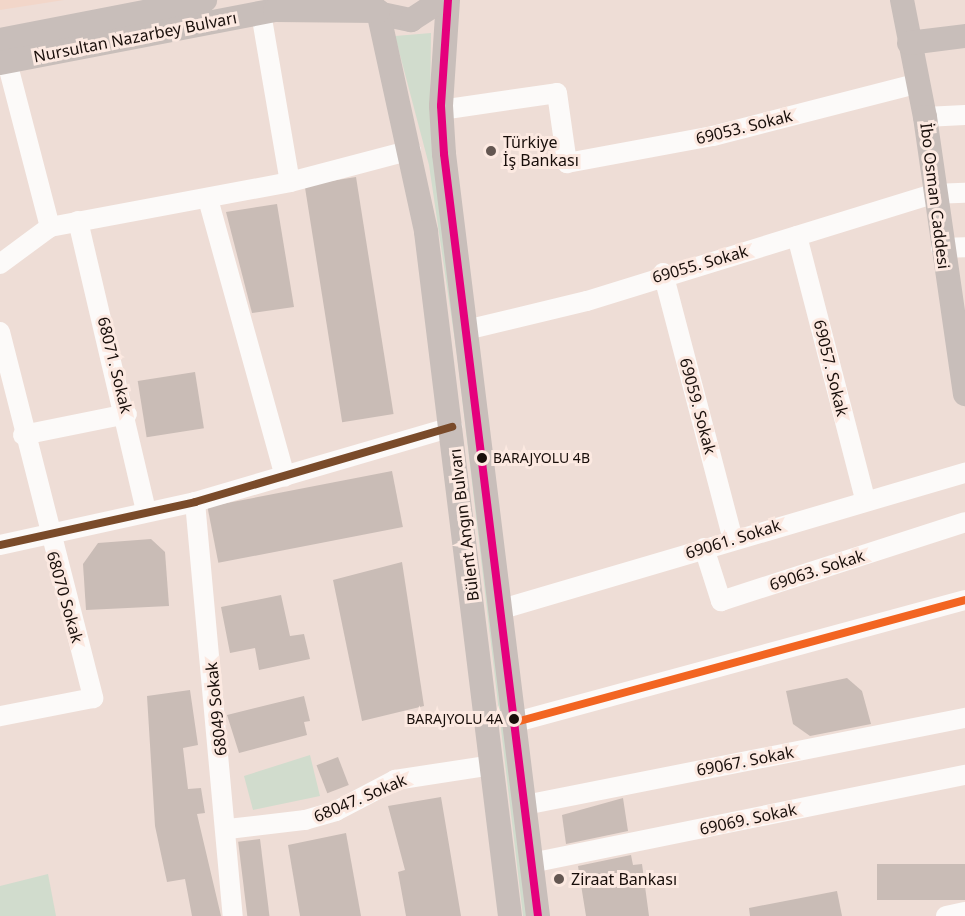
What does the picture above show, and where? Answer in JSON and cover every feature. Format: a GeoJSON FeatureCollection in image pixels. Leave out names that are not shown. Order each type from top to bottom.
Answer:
{"type":"FeatureCollection","features":[{"type":"Feature","properties":{"kind":"main road","name":"Nursultan Nazarbey Bulvarı"},"geometry":{"type":"LineString","coordinates":[[2,55],[205,0]]}},
{"type":"Feature","properties":{"kind":"main road","name":"Nursultan Nazarbey Bulvarı"},"geometry":{"type":"LineString","coordinates":[[2,55],[261,13],[372,6],[411,20],[442,0]]}},
{"type":"Feature","properties":{"kind":"main road","name":"Bülent Angın Bulvarı"},"geometry":{"type":"LineString","coordinates":[[448,0],[441,110],[538,916]]}},
{"type":"Feature","properties":{"kind":"main road","name":"İbo Osman Caddesi"},"geometry":{"type":"LineString","coordinates":[[902,0],[925,117],[932,194],[964,383]]}},
{"type":"Feature","properties":{"kind":"main road","name":"Bülent Angın Bulvarı"},"geometry":{"type":"LineString","coordinates":[[372,6],[411,150],[452,427],[510,916]]}},
{"type":"Feature","properties":{"kind":"main road"},"geometry":{"type":"LineString","coordinates":[[909,43],[965,36]]}},
{"type":"Feature","properties":{"kind":"street"},"geometry":{"type":"LineString","coordinates":[[261,13],[290,182]]}},
{"type":"Feature","properties":{"kind":"street"},"geometry":{"type":"LineString","coordinates":[[2,55],[50,227]]}},
{"type":"Feature","properties":{"kind":"street","name":"69053. Sokak"},"geometry":{"type":"LineString","coordinates":[[441,110],[556,93],[567,163],[713,136],[919,83]]}},
{"type":"Feature","properties":{"kind":"street"},"geometry":{"type":"LineString","coordinates":[[925,117],[965,115]]}},
{"type":"Feature","properties":{"kind":"street"},"geometry":{"type":"LineString","coordinates":[[0,264],[50,227],[290,182],[411,150]]}},
{"type":"Feature","properties":{"kind":"street","name":"69055. Sokak"},"geometry":{"type":"LineString","coordinates":[[466,330],[587,301],[663,273],[797,237],[932,194],[965,193]]}},
{"type":"Feature","properties":{"kind":"street"},"geometry":{"type":"LineString","coordinates":[[208,199],[285,476]]}},
{"type":"Feature","properties":{"kind":"street","name":"68071. Sokak"},"geometry":{"type":"LineString","coordinates":[[78,221],[127,414],[146,510]]}},
{"type":"Feature","properties":{"kind":"street","name":"69057. Sokak"},"geometry":{"type":"LineString","coordinates":[[797,237],[865,500]]}},
{"type":"Feature","properties":{"kind":"street"},"geometry":{"type":"LineString","coordinates":[[941,248],[965,247]]}},
{"type":"Feature","properties":{"kind":"street","name":"69059. Sokak"},"geometry":{"type":"LineString","coordinates":[[663,273],[733,539]]}},
{"type":"Feature","properties":{"kind":"street","name":"68070 Sokak"},"geometry":{"type":"LineString","coordinates":[[0,332],[48,536],[93,698],[0,716]]}},
{"type":"Feature","properties":{"kind":"street"},"geometry":{"type":"LineString","coordinates":[[23,435],[127,414]]}},
{"type":"Feature","properties":{"kind":"street"},"geometry":{"type":"LineString","coordinates":[[0,545],[48,536],[146,510],[195,502],[452,427]]}},
{"type":"Feature","properties":{"kind":"street","name":"69061. Sokak"},"geometry":{"type":"LineString","coordinates":[[502,609],[865,500],[965,473]]}},
{"type":"Feature","properties":{"kind":"street","name":"68049 Sokak"},"geometry":{"type":"LineString","coordinates":[[195,502],[228,829],[233,916]]}},
{"type":"Feature","properties":{"kind":"street","name":"69063. Sokak"},"geometry":{"type":"LineString","coordinates":[[704,548],[721,601],[965,522]]}},
{"type":"Feature","properties":{"kind":"street"},"geometry":{"type":"LineString","coordinates":[[516,722],[965,600]]}},
{"type":"Feature","properties":{"kind":"street","name":"69067. Sokak"},"geometry":{"type":"LineString","coordinates":[[525,805],[965,718]]}},
{"type":"Feature","properties":{"kind":"street","name":"68047. Sokak"},"geometry":{"type":"LineString","coordinates":[[228,829],[305,820],[336,811],[395,780],[492,765]]}},
{"type":"Feature","properties":{"kind":"street","name":"69069. Sokak"},"geometry":{"type":"LineString","coordinates":[[531,863],[965,775]]}},
{"type":"Feature","properties":{"kind":"street"},"geometry":{"type":"LineString","coordinates":[[946,916],[965,912]]}},
{"type":"Feature","properties":{"kind":"shaded area"},"geometry":{"type":"Polygon","coordinates":[[[0,0],[64,0],[0,10],[0,0]]]}},
{"type":"Feature","properties":{"kind":"green space"},"geometry":{"type":"Polygon","coordinates":[[[431,33],[430,119],[527,916],[523,916],[457,355],[429,165],[395,36],[431,33]]]}},
{"type":"Feature","properties":{"kind":"green space"},"geometry":{"type":"Polygon","coordinates":[[[310,755],[320,796],[253,810],[244,776],[310,755]]]}},
{"type":"Feature","properties":{"kind":"green space"},"geometry":{"type":"Polygon","coordinates":[[[48,874],[56,916],[0,916],[0,886],[48,874]]]}},
{"type":"Feature","properties":{"kind":"building"},"geometry":{"type":"Polygon","coordinates":[[[356,177],[394,414],[342,422],[305,185],[356,177]]]}},
{"type":"Feature","properties":{"kind":"building"},"geometry":{"type":"Polygon","coordinates":[[[277,204],[294,307],[252,313],[226,212],[277,204]]]}},
{"type":"Feature","properties":{"kind":"building"},"geometry":{"type":"Polygon","coordinates":[[[195,372],[204,428],[147,437],[138,381],[195,372]]]}},
{"type":"Feature","properties":{"kind":"building"},"geometry":{"type":"Polygon","coordinates":[[[392,471],[403,527],[218,563],[207,507],[392,471]]]}},
{"type":"Feature","properties":{"kind":"building"},"geometry":{"type":"Polygon","coordinates":[[[151,539],[165,552],[169,606],[86,610],[83,564],[98,543],[151,539]]]}},
{"type":"Feature","properties":{"kind":"building"},"geometry":{"type":"Polygon","coordinates":[[[402,562],[424,706],[362,721],[333,580],[402,562]]]}},
{"type":"Feature","properties":{"kind":"building"},"geometry":{"type":"Polygon","coordinates":[[[281,595],[290,636],[304,634],[310,659],[259,670],[255,648],[230,653],[221,607],[281,595]]]}},
{"type":"Feature","properties":{"kind":"building"},"geometry":{"type":"Polygon","coordinates":[[[847,678],[862,691],[871,724],[810,736],[793,724],[786,691],[847,678]]]}},
{"type":"Feature","properties":{"kind":"building"},"geometry":{"type":"Polygon","coordinates":[[[190,690],[198,745],[183,748],[188,789],[201,788],[205,813],[197,814],[221,916],[192,916],[185,879],[167,882],[155,826],[147,696],[190,690]]]}},
{"type":"Feature","properties":{"kind":"building"},"geometry":{"type":"Polygon","coordinates":[[[304,696],[310,721],[304,722],[307,735],[239,753],[227,715],[304,696]]]}},
{"type":"Feature","properties":{"kind":"building"},"geometry":{"type":"Polygon","coordinates":[[[338,757],[349,785],[327,793],[317,765],[338,757]]]}},
{"type":"Feature","properties":{"kind":"building"},"geometry":{"type":"Polygon","coordinates":[[[441,797],[461,916],[406,916],[398,872],[405,870],[388,806],[441,797]]]}},
{"type":"Feature","properties":{"kind":"building"},"geometry":{"type":"Polygon","coordinates":[[[623,798],[628,831],[566,844],[562,815],[623,798]]]}},
{"type":"Feature","properties":{"kind":"building"},"geometry":{"type":"Polygon","coordinates":[[[346,833],[361,916],[300,916],[288,845],[346,833]]]}},
{"type":"Feature","properties":{"kind":"building"},"geometry":{"type":"Polygon","coordinates":[[[260,839],[269,916],[247,916],[238,842],[260,839]]]}},
{"type":"Feature","properties":{"kind":"building"},"geometry":{"type":"Polygon","coordinates":[[[631,855],[633,865],[642,864],[649,916],[586,916],[578,866],[631,855]]]}},
{"type":"Feature","properties":{"kind":"building"},"geometry":{"type":"Polygon","coordinates":[[[877,864],[965,864],[965,900],[877,900],[877,864]]]}},
{"type":"Feature","properties":{"kind":"building"},"geometry":{"type":"Polygon","coordinates":[[[837,891],[842,916],[750,916],[749,908],[837,891]]]}},
{"type":"Feature","properties":{"kind":"transit line"},"geometry":{"type":"LineString","coordinates":[[448,0],[441,106],[444,154],[538,916]]}},
{"type":"Feature","properties":{"kind":"transit line"},"geometry":{"type":"LineString","coordinates":[[0,545],[195,502],[452,427]]}},
{"type":"Feature","properties":{"kind":"transit line"},"geometry":{"type":"LineString","coordinates":[[516,722],[965,600]]}},
{"type":"Feature","properties":{"kind":"place","name":"Türkiye İş Bankası"},"geometry":{"type":"Point","coordinates":[491,151]}},
{"type":"Feature","properties":{"kind":"place","name":"BARAJYOLU 4B"},"geometry":{"type":"Point","coordinates":[482,458]}},
{"type":"Feature","properties":{"kind":"place","name":"BARAJYOLU 4A"},"geometry":{"type":"Point","coordinates":[514,719]}},
{"type":"Feature","properties":{"kind":"place","name":"Ziraat Bankası"},"geometry":{"type":"Point","coordinates":[559,879]}}]}
